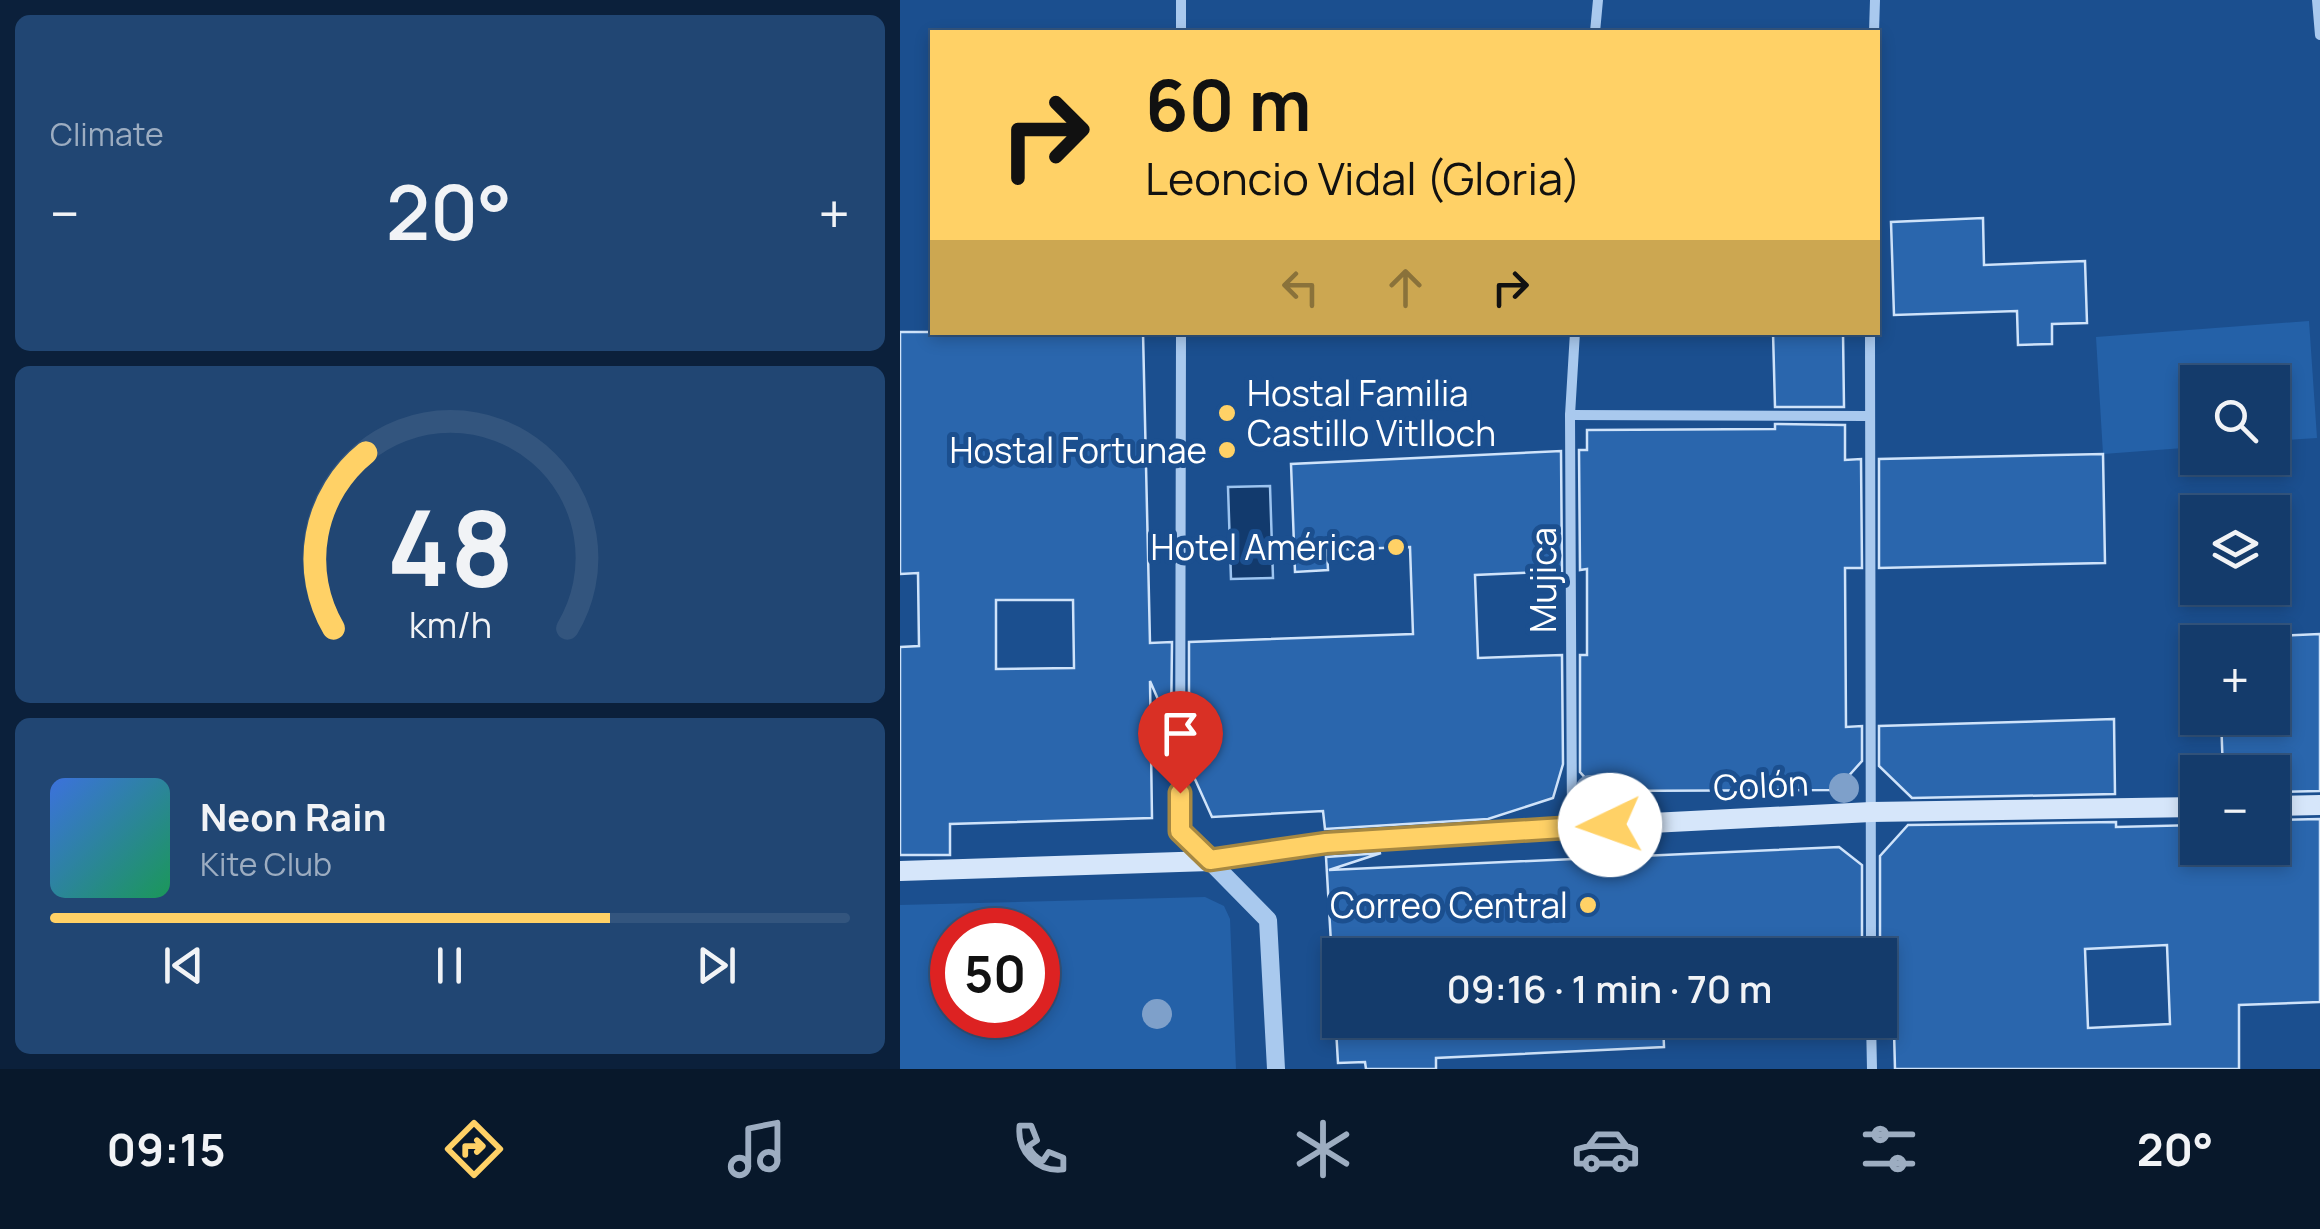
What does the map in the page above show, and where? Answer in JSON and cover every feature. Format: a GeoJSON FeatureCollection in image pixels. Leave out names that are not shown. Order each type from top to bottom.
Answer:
{"type":"FeatureCollection","features":[{"type":"Feature","properties":{"kind":"main road"},"geometry":{"type":"LineString","coordinates":[[2290,806],[2320,805]]}},
{"type":"Feature","properties":{"kind":"main road","name":"Colón"},"geometry":{"type":"LineString","coordinates":[[900,872],[1210,860],[1326,843],[1572,827],[1870,812],[2180,807]]}},
{"type":"Feature","properties":{"kind":"street"},"geometry":{"type":"LineString","coordinates":[[1181,30],[1182,0]]}},
{"type":"Feature","properties":{"kind":"street"},"geometry":{"type":"LineString","coordinates":[[1595,30],[1598,0]]}},
{"type":"Feature","properties":{"kind":"street"},"geometry":{"type":"LineString","coordinates":[[1874,0],[1874,30]]}},
{"type":"Feature","properties":{"kind":"street"},"geometry":{"type":"LineString","coordinates":[[2318,0],[2320,35]]}},
{"type":"Feature","properties":{"kind":"street"},"geometry":{"type":"LineString","coordinates":[[1181,335],[1180,831],[1268,920],[1276,1069]]}},
{"type":"Feature","properties":{"kind":"street","name":"Mujica"},"geometry":{"type":"LineString","coordinates":[[1572,827],[1570,415],[1576,335]]}},
{"type":"Feature","properties":{"kind":"street"},"geometry":{"type":"LineString","coordinates":[[1870,335],[1871,938]]}},
{"type":"Feature","properties":{"kind":"street"},"geometry":{"type":"LineString","coordinates":[[1570,415],[1869,416]]}},
{"type":"Feature","properties":{"kind":"street"},"geometry":{"type":"LineString","coordinates":[[1872,1038],[1872,1069]]}},
{"type":"Feature","properties":{"kind":"shaded area"},"geometry":{"type":"Polygon","coordinates":[[[2309,321],[2317,438],[2290,440],[2290,365],[2180,365],[2180,448],[2103,454],[2096,337],[2309,321]]]}},
{"type":"Feature","properties":{"kind":"shaded area"},"geometry":{"type":"Polygon","coordinates":[[[1270,486],[1273,578],[1231,579],[1228,487],[1270,486]]]}},
{"type":"Feature","properties":{"kind":"shaded area"},"geometry":{"type":"Polygon","coordinates":[[[1205,897],[1224,906],[1230,919],[1236,1069],[900,1069],[900,905],[1205,897]]]}},
{"type":"Feature","properties":{"kind":"building"},"geometry":{"type":"Polygon","coordinates":[[[1983,218],[1984,265],[2085,261],[2087,323],[2052,324],[2052,344],[2018,345],[2017,311],[1894,315],[1891,222],[1983,218]]]}},
{"type":"Feature","properties":{"kind":"building"},"geometry":{"type":"Polygon","coordinates":[[[900,332],[1143,335],[1150,643],[1172,642],[1171,729],[1150,681],[1152,818],[950,824],[950,855],[900,855],[900,647],[919,646],[918,573],[900,574],[900,332]],[[996,600],[996,669],[1074,668],[1073,600],[996,600]]]}},
{"type":"Feature","properties":{"kind":"building"},"geometry":{"type":"Polygon","coordinates":[[[1773,335],[1843,335],[1844,407],[1775,407],[1773,335]]]}},
{"type":"Feature","properties":{"kind":"building"},"geometry":{"type":"Polygon","coordinates":[[[1775,424],[1845,425],[1845,460],[1861,459],[1862,568],[1845,568],[1846,727],[1862,726],[1862,761],[1836,790],[1597,791],[1580,772],[1580,655],[1587,655],[1587,569],[1580,570],[1579,450],[1587,450],[1587,430],[1775,429],[1775,424]]]}},
{"type":"Feature","properties":{"kind":"building"},"geometry":{"type":"Polygon","coordinates":[[[1561,451],[1562,571],[1475,575],[1478,658],[1562,655],[1563,764],[1553,798],[1488,819],[1325,829],[1323,811],[1212,817],[1189,766],[1189,642],[1413,634],[1410,547],[1327,550],[1328,570],[1295,572],[1291,464],[1561,451]]]}},
{"type":"Feature","properties":{"kind":"building"},"geometry":{"type":"Polygon","coordinates":[[[2103,454],[2105,563],[1879,568],[1879,459],[2103,454]]]}},
{"type":"Feature","properties":{"kind":"building"},"geometry":{"type":"Polygon","coordinates":[[[2320,634],[2320,791],[2290,792],[2290,755],[2222,755],[2222,735],[2290,735],[2290,635],[2320,634]]]}},
{"type":"Feature","properties":{"kind":"building"},"geometry":{"type":"Polygon","coordinates":[[[2114,719],[2115,794],[1912,798],[1879,766],[1879,726],[2114,719]]]}},
{"type":"Feature","properties":{"kind":"building"},"geometry":{"type":"Polygon","coordinates":[[[2320,819],[2320,1002],[2239,1005],[2239,1069],[1895,1069],[1897,938],[1880,938],[1880,856],[1908,825],[2116,822],[2116,827],[2180,825],[2180,865],[2290,865],[2290,820],[2320,819]],[[2167,945],[2085,949],[2088,1028],[2170,1024],[2167,945]]]}},
{"type":"Feature","properties":{"kind":"building"},"geometry":{"type":"Polygon","coordinates":[[[1839,847],[1862,865],[1862,938],[1331,938],[1326,857],[1381,853],[1329,870],[1839,847]]]}},
{"type":"Feature","properties":{"kind":"building"},"geometry":{"type":"Polygon","coordinates":[[[1337,1038],[1664,1038],[1664,1047],[1436,1058],[1436,1069],[1366,1069],[1365,1062],[1338,1063],[1337,1038]]]}},
{"type":"Feature","properties":{"kind":"place","name":"Hostal Familia Castillo Vitlloch"},"geometry":{"type":"Point","coordinates":[1227,413]}},
{"type":"Feature","properties":{"kind":"place","name":"Hostal Fortunae"},"geometry":{"type":"Point","coordinates":[1227,450]}},
{"type":"Feature","properties":{"kind":"place","name":"Hotel América"},"geometry":{"type":"Point","coordinates":[1396,547]}},
{"type":"Feature","properties":{"kind":"place","name":"Correo Central"},"geometry":{"type":"Point","coordinates":[1588,905]}},
{"type":"Feature","properties":{"kind":"route"},"geometry":{"type":"LineString","coordinates":[[1180,793],[1180,831],[1210,860],[1326,843],[1610,825]]}}]}
